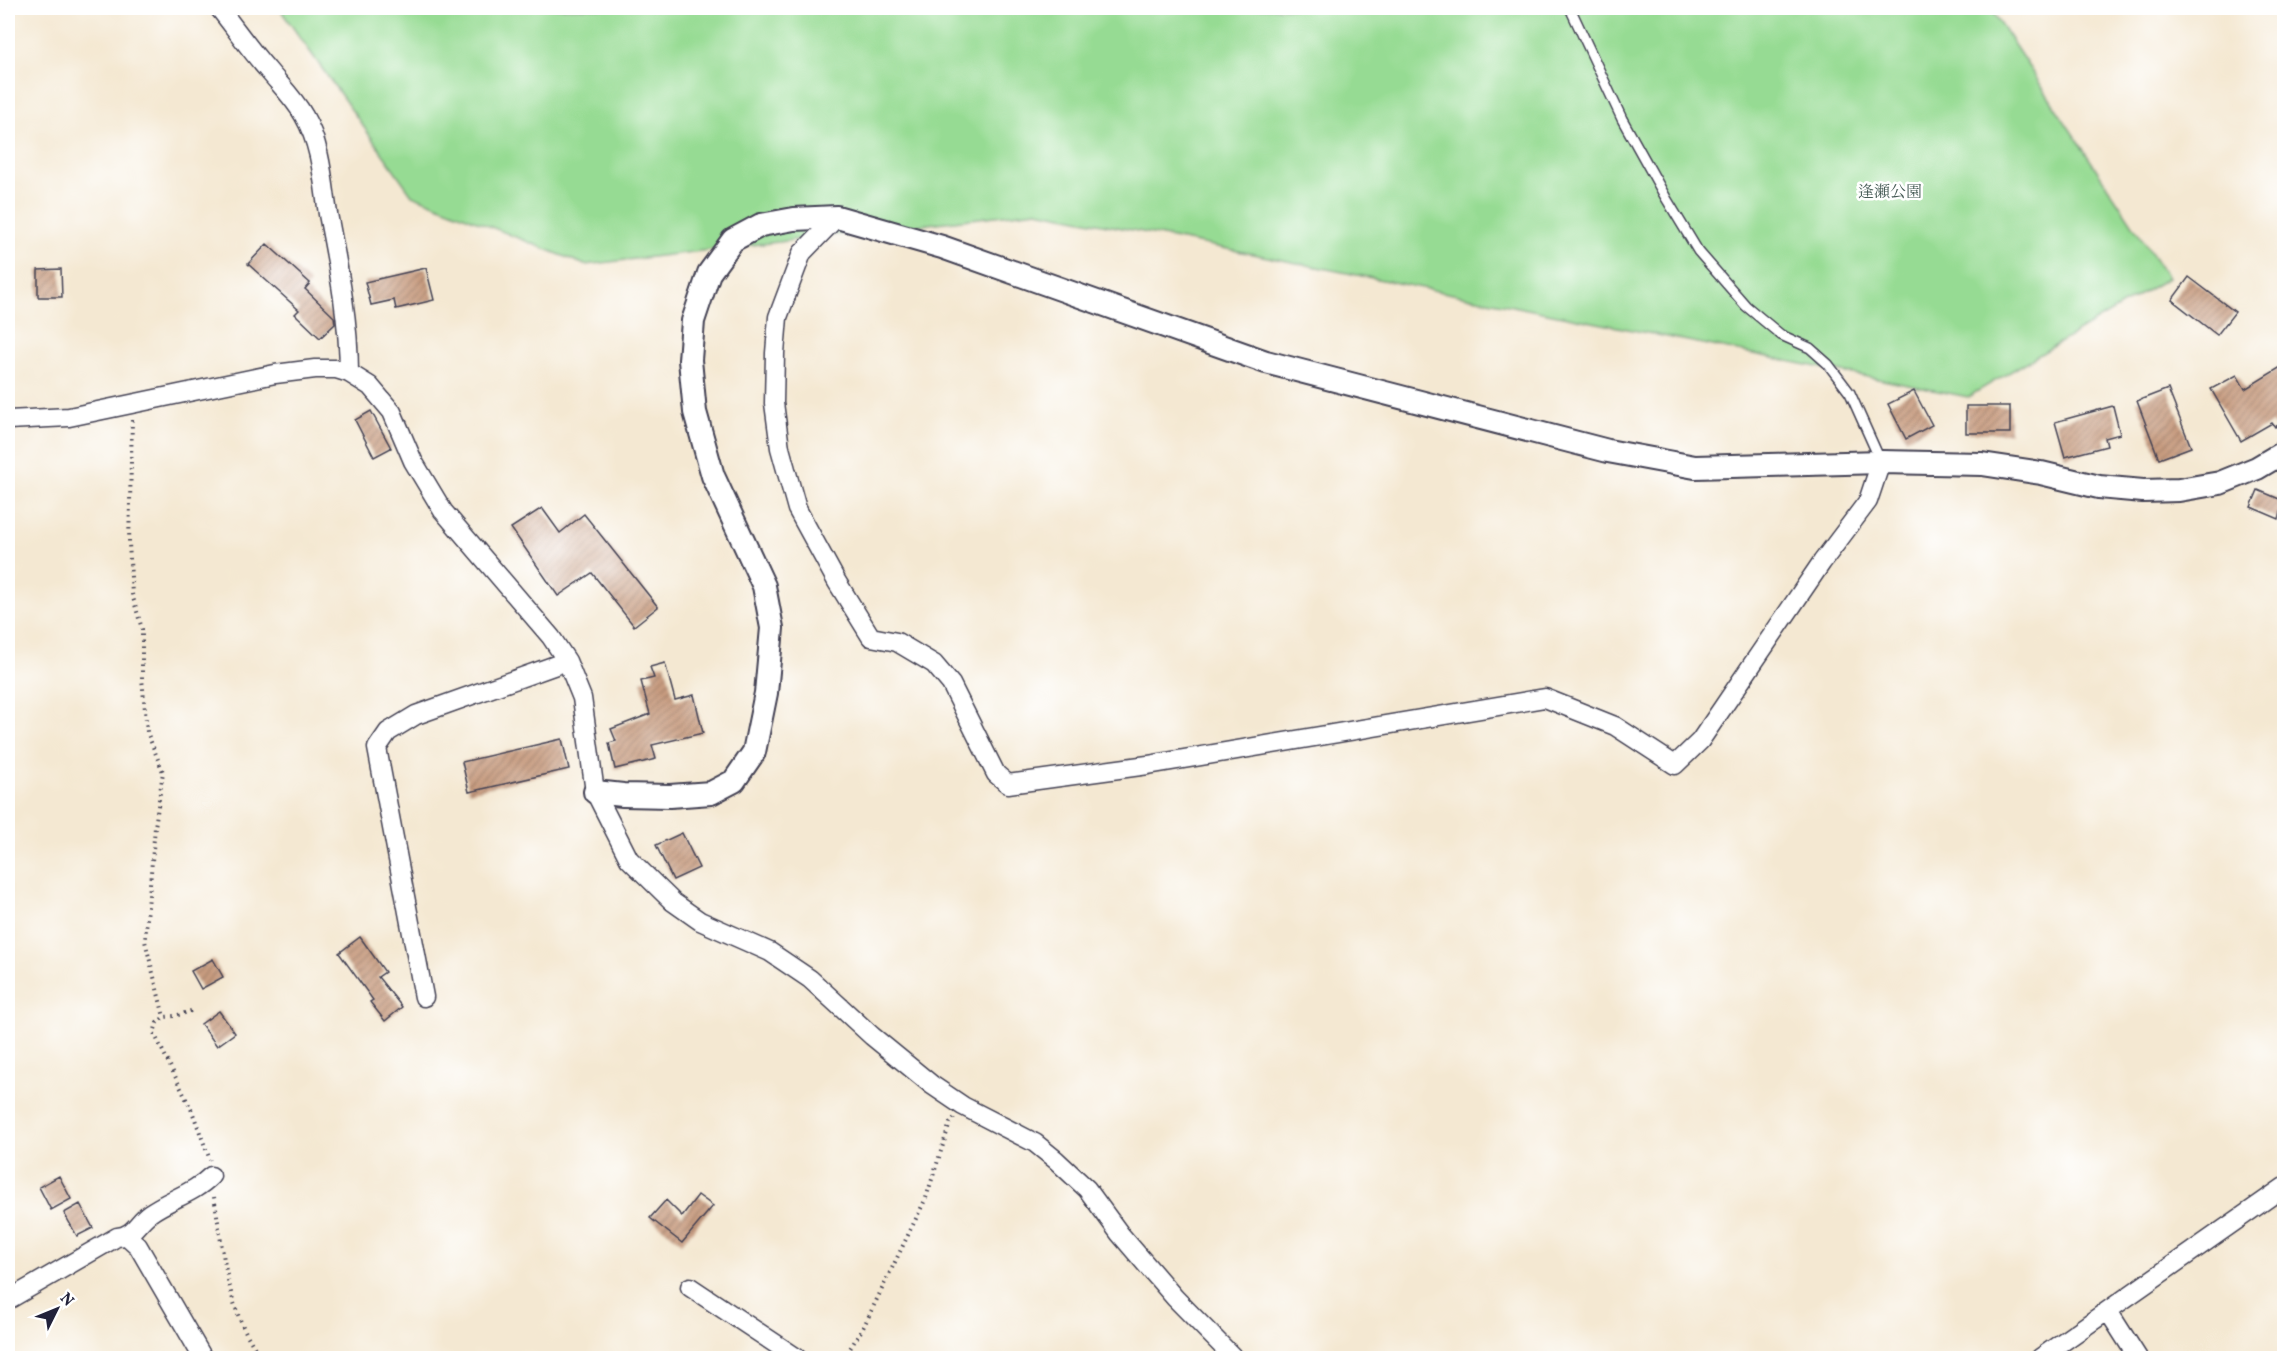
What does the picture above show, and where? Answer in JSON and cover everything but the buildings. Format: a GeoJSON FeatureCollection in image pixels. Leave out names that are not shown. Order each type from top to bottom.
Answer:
{"type":"FeatureCollection","features":[{"type":"Feature","properties":{"kind":"street"},"geometry":{"type":"LineString","coordinates":[[219,8],[267,70],[289,93],[313,134],[320,161],[341,286],[350,357],[349,373]]}},
{"type":"Feature","properties":{"kind":"street"},"geometry":{"type":"LineString","coordinates":[[837,217],[802,254],[778,317],[774,402],[780,448],[797,509],[837,582],[871,637],[897,642],[934,664],[951,684],[996,774],[1008,784],[1148,765],[1545,698],[1615,726],[1675,765],[1700,741],[1822,562],[1868,501],[1881,462]]}},
{"type":"Feature","properties":{"kind":"street"},"geometry":{"type":"LineString","coordinates":[[596,792],[658,795],[711,793],[734,781],[754,752],[766,693],[772,628],[764,585],[713,476],[695,412],[690,360],[693,321],[709,273],[733,240],[761,225],[794,219],[837,217],[942,247],[1266,362],[1608,451],[1695,466],[1881,462],[1982,464],[2041,473],[2099,487],[2143,491],[2179,490],[2220,483],[2257,468],[2284,452]]}},
{"type":"Feature","properties":{"kind":"street"},"geometry":{"type":"LineString","coordinates":[[8,420],[69,417],[275,374],[315,369],[336,369],[349,373],[370,386],[392,412],[412,461],[443,511],[551,637],[567,661],[582,698],[596,792],[629,859],[674,902],[700,921],[787,962],[822,989],[872,1036],[932,1085],[963,1106],[1035,1143],[1070,1172],[1175,1298],[1234,1359]]}},
{"type":"Feature","properties":{"kind":"street"},"geometry":{"type":"LineString","coordinates":[[424,997],[377,748],[388,732],[416,715],[567,661]]}},
{"type":"Feature","properties":{"kind":"street"},"geometry":{"type":"LineString","coordinates":[[8,1300],[117,1237],[127,1236],[150,1214],[202,1185],[211,1176]]}},
{"type":"Feature","properties":{"kind":"street"},"geometry":{"type":"LineString","coordinates":[[2040,1359],[2284,1187]]}},
{"type":"Feature","properties":{"kind":"street"},"geometry":{"type":"LineString","coordinates":[[127,1236],[138,1246],[203,1359]]}},
{"type":"Feature","properties":{"kind":"street"},"geometry":{"type":"LineString","coordinates":[[690,1287],[797,1359]]}},
{"type":"Feature","properties":{"kind":"street"},"geometry":{"type":"LineString","coordinates":[[2108,1311],[2138,1359]]}},
{"type":"Feature","properties":{"kind":"lane"},"geometry":{"type":"LineString","coordinates":[[1570,8],[1622,119],[1698,251],[1746,306],[1781,335],[1810,348],[1828,364],[1850,393],[1881,462]]}},
{"type":"Feature","properties":{"kind":"path"},"geometry":{"type":"LineString","coordinates":[[132,403],[129,543],[132,594],[142,629],[142,678],[147,732],[163,772],[145,941],[164,1017]]}},
{"type":"Feature","properties":{"kind":"path"},"geometry":{"type":"LineString","coordinates":[[191,1011],[164,1017],[157,1023],[154,1033],[192,1111],[212,1164],[211,1176],[229,1292],[241,1323],[262,1359]]}},
{"type":"Feature","properties":{"kind":"path"},"geometry":{"type":"LineString","coordinates":[[844,1359],[863,1328],[926,1198],[950,1123],[963,1106]]}},
{"type":"Feature","properties":{"kind":"green space","name":"逢瀬公園"},"geometry":{"type":"Polygon","coordinates":[[[279,8],[1990,8],[2168,278],[1968,397],[1037,211],[585,265],[412,195],[279,8]]]}}]}
